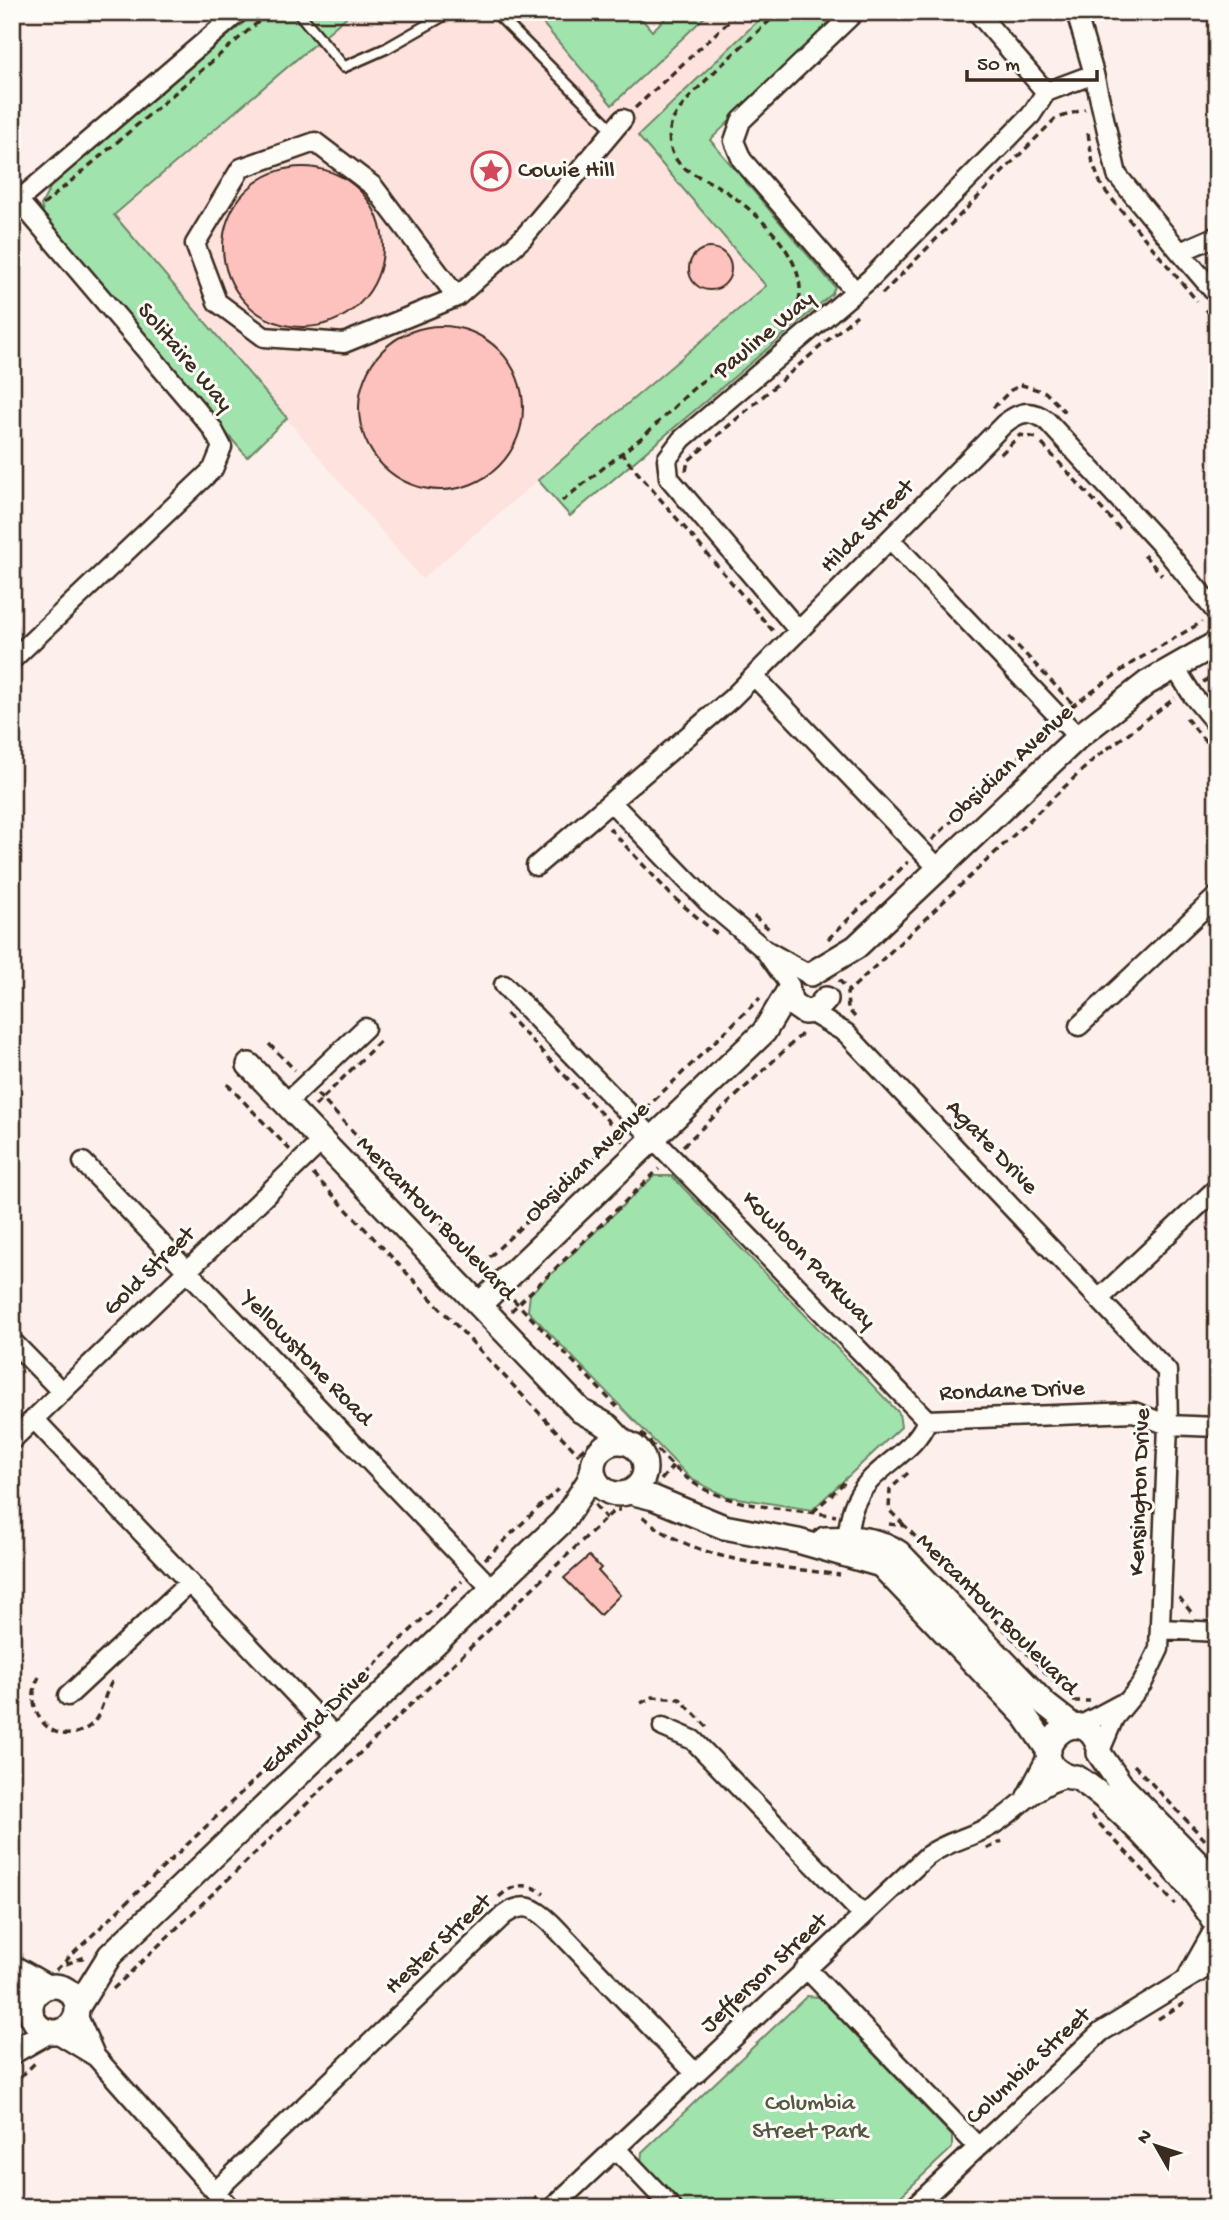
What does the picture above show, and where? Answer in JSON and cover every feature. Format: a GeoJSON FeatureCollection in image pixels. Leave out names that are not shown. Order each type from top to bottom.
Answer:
{"type":"FeatureCollection","features":[{"type":"Feature","properties":{"kind":"street"},"geometry":{"type":"LineString","coordinates":[[15,204],[239,12]]}},
{"type":"Feature","properties":{"kind":"street"},"geometry":{"type":"LineString","coordinates":[[855,12],[741,121],[734,141],[742,160],[855,291]]}},
{"type":"Feature","properties":{"kind":"street"},"geometry":{"type":"LineString","coordinates":[[977,12],[1046,92],[1094,74]]}},
{"type":"Feature","properties":{"kind":"street"},"geometry":{"type":"LineString","coordinates":[[1076,12],[1094,74],[1116,175],[1217,295]]}},
{"type":"Feature","properties":{"kind":"street","name":"Pauline Way"},"geometry":{"type":"LineString","coordinates":[[799,631],[669,478],[667,459],[682,439],[855,291],[1031,115],[1046,92]]}},
{"type":"Feature","properties":{"kind":"street"},"geometry":{"type":"LineString","coordinates":[[457,297],[373,186],[315,142],[241,168],[195,244],[217,302],[264,337],[344,342],[457,297],[523,238],[618,125]]}},
{"type":"Feature","properties":{"kind":"street","name":"Solitaire Way"},"geometry":{"type":"LineString","coordinates":[[12,660],[212,469],[222,453],[220,441],[212,428],[31,215],[15,204]]}},
{"type":"Feature","properties":{"kind":"street"},"geometry":{"type":"LineString","coordinates":[[1180,252],[1217,236]]}},
{"type":"Feature","properties":{"kind":"street","name":"Hilda Street"},"geometry":{"type":"LineString","coordinates":[[536,866],[754,676],[1015,416],[1030,412],[1047,421],[1164,548],[1209,618]]}},
{"type":"Feature","properties":{"kind":"street"},"geometry":{"type":"LineString","coordinates":[[890,539],[1078,737]]}},
{"type":"Feature","properties":{"kind":"street","name":"Obsidian Avenue"},"geometry":{"type":"LineString","coordinates":[[480,1304],[764,1032],[799,981],[856,947],[1078,737],[1122,701],[1174,666],[1217,643]]}},
{"type":"Feature","properties":{"kind":"street"},"geometry":{"type":"LineString","coordinates":[[1174,666],[1188,690],[1217,725]]}},
{"type":"Feature","properties":{"kind":"street"},"geometry":{"type":"LineString","coordinates":[[754,676],[939,869]]}},
{"type":"Feature","properties":{"kind":"street"},"geometry":{"type":"LineString","coordinates":[[611,802],[694,889],[799,981],[825,983],[814,1010],[791,1003],[799,981]]}},
{"type":"Feature","properties":{"kind":"street"},"geometry":{"type":"LineString","coordinates":[[1079,1026],[1217,895]]}},
{"type":"Feature","properties":{"kind":"street","name":"Obsidian Avenue"},"geometry":{"type":"LineString","coordinates":[[764,1032],[814,1010],[856,947]]}},
{"type":"Feature","properties":{"kind":"street","name":"Kowloon Parkway"},"geometry":{"type":"LineString","coordinates":[[504,985],[927,1420]]}},
{"type":"Feature","properties":{"kind":"street","name":"Agate Drive"},"geometry":{"type":"LineString","coordinates":[[814,1010],[852,1026],[1100,1298]]}},
{"type":"Feature","properties":{"kind":"street"},"geometry":{"type":"LineString","coordinates":[[294,1111],[307,1084],[365,1028]]}},
{"type":"Feature","properties":{"kind":"street","name":"Mercantour Boulevard"},"geometry":{"type":"LineString","coordinates":[[249,1065],[581,1411],[631,1436]]}},
{"type":"Feature","properties":{"kind":"street","name":"Gold Street"},"geometry":{"type":"LineString","coordinates":[[12,1440],[187,1270],[307,1168],[322,1141]]}},
{"type":"Feature","properties":{"kind":"street","name":"Yellowstone Road"},"geometry":{"type":"LineString","coordinates":[[83,1162],[493,1590]]}},
{"type":"Feature","properties":{"kind":"street"},"geometry":{"type":"LineString","coordinates":[[1100,1298],[1217,1188]]}},
{"type":"Feature","properties":{"kind":"street","name":"Kensington Drive"},"geometry":{"type":"LineString","coordinates":[[1099,1750],[1124,1703],[1149,1673],[1159,1649],[1162,1629],[1168,1425],[1167,1371],[1100,1298]]}},
{"type":"Feature","properties":{"kind":"street"},"geometry":{"type":"LineString","coordinates":[[12,1341],[62,1392]]}},
{"type":"Feature","properties":{"kind":"street","name":"Mercantour Boulevard"},"geometry":{"type":"LineString","coordinates":[[581,1411],[592,1441],[588,1463]]}},
{"type":"Feature","properties":{"kind":"street","name":"Rondane Drive"},"geometry":{"type":"LineString","coordinates":[[847,1547],[860,1492],[920,1435],[927,1420],[1133,1412],[1168,1425],[1217,1427]]}},
{"type":"Feature","properties":{"kind":"street"},"geometry":{"type":"LineString","coordinates":[[34,1419],[337,1738]]}},
{"type":"Feature","properties":{"kind":"street"},"geometry":{"type":"LineString","coordinates":[[631,1436],[645,1468],[641,1482],[623,1499],[563,1521],[589,1481],[588,1463],[602,1448],[631,1436]]}},
{"type":"Feature","properties":{"kind":"street"},"geometry":{"type":"LineString","coordinates":[[588,1463],[602,1488],[623,1499]]}},
{"type":"Feature","properties":{"kind":"street","name":"Mercantour Boulevard"},"geometry":{"type":"LineString","coordinates":[[645,1468],[678,1507]]}},
{"type":"Feature","properties":{"kind":"street","name":"Mercantour Boulevard"},"geometry":{"type":"LineString","coordinates":[[623,1499],[678,1507],[724,1527],[847,1547],[877,1542],[899,1553],[1039,1698],[1075,1727]]}},
{"type":"Feature","properties":{"kind":"street","name":"Edmund Drive"},"geometry":{"type":"LineString","coordinates":[[77,2011],[105,1960],[563,1521]]}},
{"type":"Feature","properties":{"kind":"street","name":"Mercantour Boulevard"},"geometry":{"type":"LineString","coordinates":[[847,1547],[884,1567],[1025,1716],[1049,1752]]}},
{"type":"Feature","properties":{"kind":"street"},"geometry":{"type":"LineString","coordinates":[[68,1696],[189,1583]]}},
{"type":"Feature","properties":{"kind":"street"},"geometry":{"type":"LineString","coordinates":[[1162,1629],[1217,1632]]}},
{"type":"Feature","properties":{"kind":"street","name":"Kensington Drive"},"geometry":{"type":"LineString","coordinates":[[1075,1727],[1124,1703]]}},
{"type":"Feature","properties":{"kind":"street"},"geometry":{"type":"LineString","coordinates":[[663,1727],[692,1740],[863,1915]]}},
{"type":"Feature","properties":{"kind":"street"},"geometry":{"type":"LineString","coordinates":[[1216,1924],[1178,1875],[1107,1801],[1073,1777],[1055,1769],[1049,1752],[1055,1735],[1075,1727],[1092,1734],[1122,1786],[1217,1883]]}},
{"type":"Feature","properties":{"kind":"street"},"geometry":{"type":"LineString","coordinates":[[1073,1777],[1094,1766],[1099,1750]]}},
{"type":"Feature","properties":{"kind":"street","name":"Jefferson Street"},"geometry":{"type":"LineString","coordinates":[[1026,1797],[1049,1752]]}},
{"type":"Feature","properties":{"kind":"street","name":"Jefferson Street"},"geometry":{"type":"LineString","coordinates":[[552,2208],[927,1856],[950,1842],[998,1822],[1026,1797],[1073,1777]]}},
{"type":"Feature","properties":{"kind":"street","name":"Hester Street"},"geometry":{"type":"LineString","coordinates":[[216,2192],[504,1915],[521,1906],[529,1906],[546,1918],[696,2074]]}},
{"type":"Feature","properties":{"kind":"street","name":"Columbia Street"},"geometry":{"type":"LineString","coordinates":[[1187,1977],[1216,1924]]}},
{"type":"Feature","properties":{"kind":"street","name":"Edmund Drive"},"geometry":{"type":"LineString","coordinates":[[57,1979],[105,1960]]}},
{"type":"Feature","properties":{"kind":"street","name":"Columbia Street"},"geometry":{"type":"LineString","coordinates":[[913,2208],[1101,2032],[1217,1961]]}},
{"type":"Feature","properties":{"kind":"street"},"geometry":{"type":"LineString","coordinates":[[12,1966],[57,1979],[72,1996],[96,2057]]}},
{"type":"Feature","properties":{"kind":"street"},"geometry":{"type":"LineString","coordinates":[[12,1966],[37,2024],[96,2057],[230,2208]]}},
{"type":"Feature","properties":{"kind":"street"},"geometry":{"type":"LineString","coordinates":[[806,1968],[978,2147]]}},
{"type":"Feature","properties":{"kind":"street"},"geometry":{"type":"LineString","coordinates":[[12,2043],[40,1991],[57,1979]]}},
{"type":"Feature","properties":{"kind":"street"},"geometry":{"type":"LineString","coordinates":[[12,2052],[69,2026],[77,2011]]}},
{"type":"Feature","properties":{"kind":"street"},"geometry":{"type":"LineString","coordinates":[[615,2148],[672,2208]]}},
{"type":"Feature","properties":{"kind":"lane"},"geometry":{"type":"LineString","coordinates":[[298,12],[344,67],[387,48],[450,12]]}},
{"type":"Feature","properties":{"kind":"lane"},"geometry":{"type":"LineString","coordinates":[[495,12],[618,125]]}},
{"type":"Feature","properties":{"kind":"path"},"geometry":{"type":"LineString","coordinates":[[31,215],[270,12]]}},
{"type":"Feature","properties":{"kind":"path"},"geometry":{"type":"LineString","coordinates":[[618,125],[739,12]]}},
{"type":"Feature","properties":{"kind":"path"},"geometry":{"type":"LineString","coordinates":[[562,501],[620,452],[646,434],[697,385],[787,321],[797,306],[799,278],[785,248],[745,205],[679,163],[669,140],[676,112],[779,12]]}},
{"type":"Feature","properties":{"kind":"path"},"geometry":{"type":"LineString","coordinates":[[875,300],[1055,119],[1084,109]]}},
{"type":"Feature","properties":{"kind":"path"},"geometry":{"type":"LineString","coordinates":[[686,472],[688,461],[864,309]]}},
{"type":"Feature","properties":{"kind":"path"},"geometry":{"type":"LineString","coordinates":[[992,410],[1012,390],[1022,385],[1045,392],[1066,414]]}},
{"type":"Feature","properties":{"kind":"path"},"geometry":{"type":"LineString","coordinates":[[1001,454],[1020,435],[1035,435],[1128,536]]}},
{"type":"Feature","properties":{"kind":"path"},"geometry":{"type":"LineString","coordinates":[[620,452],[773,631]]}},
{"type":"Feature","properties":{"kind":"path"},"geometry":{"type":"LineString","coordinates":[[1142,551],[1167,582]]}},
{"type":"Feature","properties":{"kind":"path"},"geometry":{"type":"LineString","coordinates":[[1193,612],[1209,618]]}},
{"type":"Feature","properties":{"kind":"path"},"geometry":{"type":"LineString","coordinates":[[763,640],[787,617]]}},
{"type":"Feature","properties":{"kind":"path"},"geometry":{"type":"LineString","coordinates":[[822,945],[1060,718],[1132,663],[1209,618]]}},
{"type":"Feature","properties":{"kind":"path"},"geometry":{"type":"LineString","coordinates":[[852,1026],[847,993],[1094,759],[1172,700],[1217,674]]}},
{"type":"Feature","properties":{"kind":"path"},"geometry":{"type":"LineString","coordinates":[[1172,700],[1217,755]]}},
{"type":"Feature","properties":{"kind":"path"},"geometry":{"type":"LineString","coordinates":[[599,837],[624,816]]}},
{"type":"Feature","properties":{"kind":"path"},"geometry":{"type":"LineString","coordinates":[[609,828],[680,904],[722,938]]}},
{"type":"Feature","properties":{"kind":"path"},"geometry":{"type":"LineString","coordinates":[[746,909],[775,934]]}},
{"type":"Feature","properties":{"kind":"path"},"geometry":{"type":"LineString","coordinates":[[481,1265],[764,995]]}},
{"type":"Feature","properties":{"kind":"path"},"geometry":{"type":"LineString","coordinates":[[500,1008],[611,1124],[617,1136],[653,1175]]}},
{"type":"Feature","properties":{"kind":"path"},"geometry":{"type":"LineString","coordinates":[[498,1323],[653,1175],[814,1010]]}},
{"type":"Feature","properties":{"kind":"path"},"geometry":{"type":"LineString","coordinates":[[280,1139],[294,1111],[323,1099],[380,1041]]}},
{"type":"Feature","properties":{"kind":"path"},"geometry":{"type":"LineString","coordinates":[[269,1044],[622,1412]]}},
{"type":"Feature","properties":{"kind":"path"},"geometry":{"type":"LineString","coordinates":[[227,1083],[588,1463]]}},
{"type":"Feature","properties":{"kind":"path"},"geometry":{"type":"LineString","coordinates":[[278,1157],[288,1147]]}},
{"type":"Feature","properties":{"kind":"path"},"geometry":{"type":"LineString","coordinates":[[304,1184],[307,1168]]}},
{"type":"Feature","properties":{"kind":"path"},"geometry":{"type":"LineString","coordinates":[[631,1436],[710,1492],[740,1501],[847,1547]]}},
{"type":"Feature","properties":{"kind":"path"},"geometry":{"type":"LineString","coordinates":[[915,1466],[890,1489],[889,1510],[1073,1701],[1100,1701]]}},
{"type":"Feature","properties":{"kind":"path"},"geometry":{"type":"LineString","coordinates":[[57,1979],[318,1719],[560,1488]]}},
{"type":"Feature","properties":{"kind":"path"},"geometry":{"type":"LineString","coordinates":[[110,1992],[615,1510],[623,1499]]}},
{"type":"Feature","properties":{"kind":"path"},"geometry":{"type":"LineString","coordinates":[[640,1514],[666,1534],[709,1553],[847,1547]]}},
{"type":"Feature","properties":{"kind":"path"},"geometry":{"type":"LineString","coordinates":[[886,1524],[905,1526]]}},
{"type":"Feature","properties":{"kind":"path"},"geometry":{"type":"LineString","coordinates":[[1179,1586],[1179,1599],[1193,1614]]}},
{"type":"Feature","properties":{"kind":"path"},"geometry":{"type":"LineString","coordinates":[[1126,1757],[1217,1852]]}},
{"type":"Feature","properties":{"kind":"path"},"geometry":{"type":"LineString","coordinates":[[1088,1812],[1178,1907]]}},
{"type":"Feature","properties":{"kind":"path"},"geometry":{"type":"LineString","coordinates":[[982,1850],[1012,1835]]}},
{"type":"Feature","properties":{"kind":"path"},"geometry":{"type":"LineString","coordinates":[[498,1898],[509,1888],[521,1885],[545,1894]]}},
{"type":"Feature","properties":{"kind":"path"},"geometry":{"type":"LineString","coordinates":[[1154,2021],[1187,2001]]}},
{"type":"Feature","properties":{"kind":"path"},"geometry":{"type":"LineString","coordinates":[[12,2085],[33,2065]]}},
{"type":"Feature","properties":{"kind":"path"},"geometry":{"type":"LineString","coordinates":[[526,2208],[545,2190]]}},
{"type":"Feature","properties":{"kind":"shaded area"},"geometry":{"type":"Polygon","coordinates":[[[352,12],[533,12],[612,105],[710,12],[767,12],[638,136],[766,286],[422,579],[114,215],[352,12]]]}},
{"type":"Feature","properties":{"kind":"green space"},"geometry":{"type":"Polygon","coordinates":[[[256,12],[352,12],[114,215],[287,418],[247,457],[46,222],[41,205],[51,186],[256,12]]]}},
{"type":"Feature","properties":{"kind":"green space"},"geometry":{"type":"Polygon","coordinates":[[[533,12],[636,12],[652,31],[672,12],[710,12],[612,105],[533,12]]]}},
{"type":"Feature","properties":{"kind":"green space"},"geometry":{"type":"Polygon","coordinates":[[[767,12],[843,12],[710,140],[835,287],[832,294],[570,516],[538,480],[766,286],[638,136],[767,12]]]}},
{"type":"Feature","properties":{"kind":"green space"},"geometry":{"type":"Polygon","coordinates":[[[654,1176],[672,1176],[899,1413],[901,1427],[812,1510],[725,1496],[691,1479],[528,1311],[530,1294],[654,1176]]]}},
{"type":"Feature","properties":{"kind":"green space","name":"Columbia Street Park"},"geometry":{"type":"Polygon","coordinates":[[[807,1996],[819,1997],[952,2136],[952,2148],[888,2208],[684,2208],[641,2163],[642,2152],[807,1996]]]}},
{"type":"Feature","properties":{"kind":"building"},"geometry":{"type":"Polygon","coordinates":[[[303,167],[334,173],[360,190],[377,216],[383,247],[377,278],[360,304],[334,321],[303,327],[272,321],[246,304],[229,278],[223,247],[229,216],[246,190],[272,173],[303,167]]]}},
{"type":"Feature","properties":{"kind":"building"},"geometry":{"type":"Polygon","coordinates":[[[710,248],[725,254],[731,269],[725,284],[710,290],[695,284],[689,269],[695,254],[710,248]]]}},
{"type":"Feature","properties":{"kind":"building"},"geometry":{"type":"Polygon","coordinates":[[[441,326],[472,333],[499,350],[516,377],[523,408],[516,439],[499,466],[472,483],[441,490],[410,483],[383,466],[366,439],[359,408],[366,377],[383,350],[410,333],[441,326]]]}},
{"type":"Feature","properties":{"kind":"building"},"geometry":{"type":"Polygon","coordinates":[[[589,1556],[601,1568],[598,1571],[620,1595],[600,1615],[564,1578],[589,1556]]]}},
{"type":"Feature","properties":{"kind":"place","name":"Cowie Hill"},"geometry":{"type":"Point","coordinates":[491,171]}}]}
